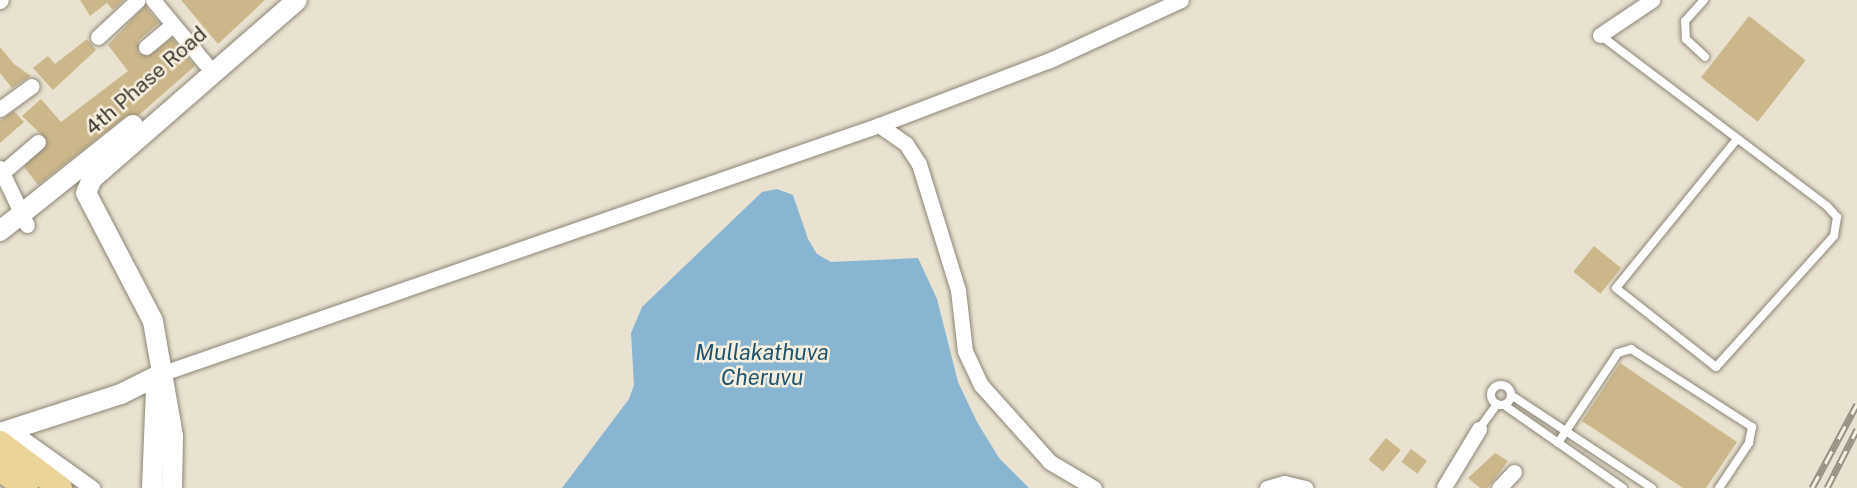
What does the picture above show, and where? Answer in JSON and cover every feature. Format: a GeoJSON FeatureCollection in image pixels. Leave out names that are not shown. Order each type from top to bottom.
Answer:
{"type":"FeatureCollection","features":[{"type":"Feature","properties":{"kind":"main road"},"geometry":{"type":"LineString","coordinates":[[4,435],[60,488]]}},
{"type":"Feature","properties":{"kind":"main road"},"geometry":{"type":"LineString","coordinates":[[0,469],[26,488]]}},
{"type":"Feature","properties":{"kind":"street"},"geometry":{"type":"LineString","coordinates":[[98,37],[138,0]]}},
{"type":"Feature","properties":{"kind":"street"},"geometry":{"type":"LineString","coordinates":[[153,0],[205,63]]}},
{"type":"Feature","properties":{"kind":"street","name":"4th Phase Road"},"geometry":{"type":"LineString","coordinates":[[0,248],[24,220],[47,199],[277,0]]}},
{"type":"Feature","properties":{"kind":"street","name":"4th Phase Road"},"geometry":{"type":"LineString","coordinates":[[163,372],[153,321],[89,205],[92,179],[297,0]]}},
{"type":"Feature","properties":{"kind":"street"},"geometry":{"type":"LineString","coordinates":[[4,435],[121,394],[163,372],[879,125],[1050,60],[1181,0]]}},
{"type":"Feature","properties":{"kind":"street"},"geometry":{"type":"LineString","coordinates":[[1600,35],[1652,0]]}},
{"type":"Feature","properties":{"kind":"street"},"geometry":{"type":"LineString","coordinates":[[146,47],[173,24]]}},
{"type":"Feature","properties":{"kind":"street"},"geometry":{"type":"LineString","coordinates":[[0,109],[32,86]]}},
{"type":"Feature","properties":{"kind":"street"},"geometry":{"type":"LineString","coordinates":[[879,125],[906,144],[919,164],[958,290],[965,351],[981,385],[1050,462],[1094,488]]}},
{"type":"Feature","properties":{"kind":"street"},"geometry":{"type":"LineString","coordinates":[[24,220],[1,170],[38,142]]}},
{"type":"Feature","properties":{"kind":"street","name":"4th Phase Road"},"geometry":{"type":"LineString","coordinates":[[0,231],[24,220]]}},
{"type":"Feature","properties":{"kind":"street"},"geometry":{"type":"LineString","coordinates":[[152,488],[156,387],[163,372]]}},
{"type":"Feature","properties":{"kind":"street"},"geometry":{"type":"LineString","coordinates":[[163,372],[173,436],[172,488]]}},
{"type":"Feature","properties":{"kind":"street"},"geometry":{"type":"LineString","coordinates":[[1444,488],[1479,429]]}},
{"type":"Feature","properties":{"kind":"street"},"geometry":{"type":"LineString","coordinates":[[4,435],[92,488]]}},
{"type":"Feature","properties":{"kind":"street"},"geometry":{"type":"LineString","coordinates":[[1499,488],[1514,472]]}},
{"type":"Feature","properties":{"kind":"street"},"geometry":{"type":"LineString","coordinates":[[1267,488],[1284,483],[1305,488]]}},
{"type":"Feature","properties":{"kind":"lane"},"geometry":{"type":"LineString","coordinates":[[1704,0],[1685,21],[1686,39],[1705,57]]}},
{"type":"Feature","properties":{"kind":"lane"},"geometry":{"type":"LineString","coordinates":[[1600,35],[1827,206],[1838,223],[1815,258],[1716,367],[1616,288],[1737,139]]}},
{"type":"Feature","properties":{"kind":"lane"},"geometry":{"type":"LineString","coordinates":[[1558,443],[1618,353],[1631,350],[1752,427],[1749,443],[1719,488]]}},
{"type":"Feature","properties":{"kind":"lane"},"geometry":{"type":"LineString","coordinates":[[1623,488],[1501,405],[1491,397],[1494,387],[1504,385],[1511,395],[1651,488]]}},
{"type":"Feature","properties":{"kind":"lane"},"geometry":{"type":"LineString","coordinates":[[1479,429],[1511,395]]}},
{"type":"Feature","properties":{"kind":"water","name":"Mullakathuva Cheruvu"},"geometry":{"type":"Polygon","coordinates":[[[777,189],[793,195],[808,239],[817,254],[831,262],[918,258],[937,299],[958,382],[977,422],[999,458],[1029,488],[562,488],[629,399],[634,385],[631,333],[642,307],[762,192],[777,189]]]}},
{"type":"Feature","properties":{"kind":"building"},"geometry":{"type":"Polygon","coordinates":[[[80,0],[124,0],[113,10],[107,3],[90,16],[80,0]]]}},
{"type":"Feature","properties":{"kind":"building"},"geometry":{"type":"Polygon","coordinates":[[[181,0],[265,0],[218,44],[181,0]]]}},
{"type":"Feature","properties":{"kind":"building"},"geometry":{"type":"Polygon","coordinates":[[[145,6],[159,23],[139,40],[138,53],[148,56],[172,38],[195,66],[139,115],[126,116],[38,185],[24,167],[47,140],[22,116],[41,99],[61,122],[128,71],[108,45],[145,6]]]}},
{"type":"Feature","properties":{"kind":"building"},"geometry":{"type":"Polygon","coordinates":[[[1749,16],[1806,60],[1758,122],[1701,77],[1749,16]]]}},
{"type":"Feature","properties":{"kind":"building"},"geometry":{"type":"Polygon","coordinates":[[[87,39],[96,50],[53,90],[33,68],[48,56],[55,64],[87,39]]]}},
{"type":"Feature","properties":{"kind":"building"},"geometry":{"type":"Polygon","coordinates":[[[0,47],[14,64],[31,76],[12,88],[0,73],[0,47]]]}},
{"type":"Feature","properties":{"kind":"building"},"geometry":{"type":"Polygon","coordinates":[[[14,111],[24,122],[0,143],[0,121],[14,111]]]}},
{"type":"Feature","properties":{"kind":"building"},"geometry":{"type":"Polygon","coordinates":[[[1594,246],[1621,268],[1600,294],[1573,272],[1594,246]]]}},
{"type":"Feature","properties":{"kind":"building"},"geometry":{"type":"Polygon","coordinates":[[[1620,363],[1737,442],[1706,488],[1683,488],[1582,421],[1620,363]]]}},
{"type":"Feature","properties":{"kind":"building"},"geometry":{"type":"Polygon","coordinates":[[[1386,438],[1401,450],[1383,472],[1368,460],[1386,438]]]}},
{"type":"Feature","properties":{"kind":"building"},"geometry":{"type":"Polygon","coordinates":[[[1411,449],[1427,461],[1417,474],[1401,462],[1411,449]]]}},
{"type":"Feature","properties":{"kind":"building"},"geometry":{"type":"Polygon","coordinates":[[[1495,453],[1508,461],[1488,488],[1480,488],[1468,478],[1495,453]]]}},
{"type":"Feature","properties":{"kind":"railway"},"geometry":{"type":"LineString","coordinates":[[1812,488],[1857,404]]}},
{"type":"Feature","properties":{"kind":"railway"},"geometry":{"type":"LineString","coordinates":[[1827,488],[1857,429]]}}]}
